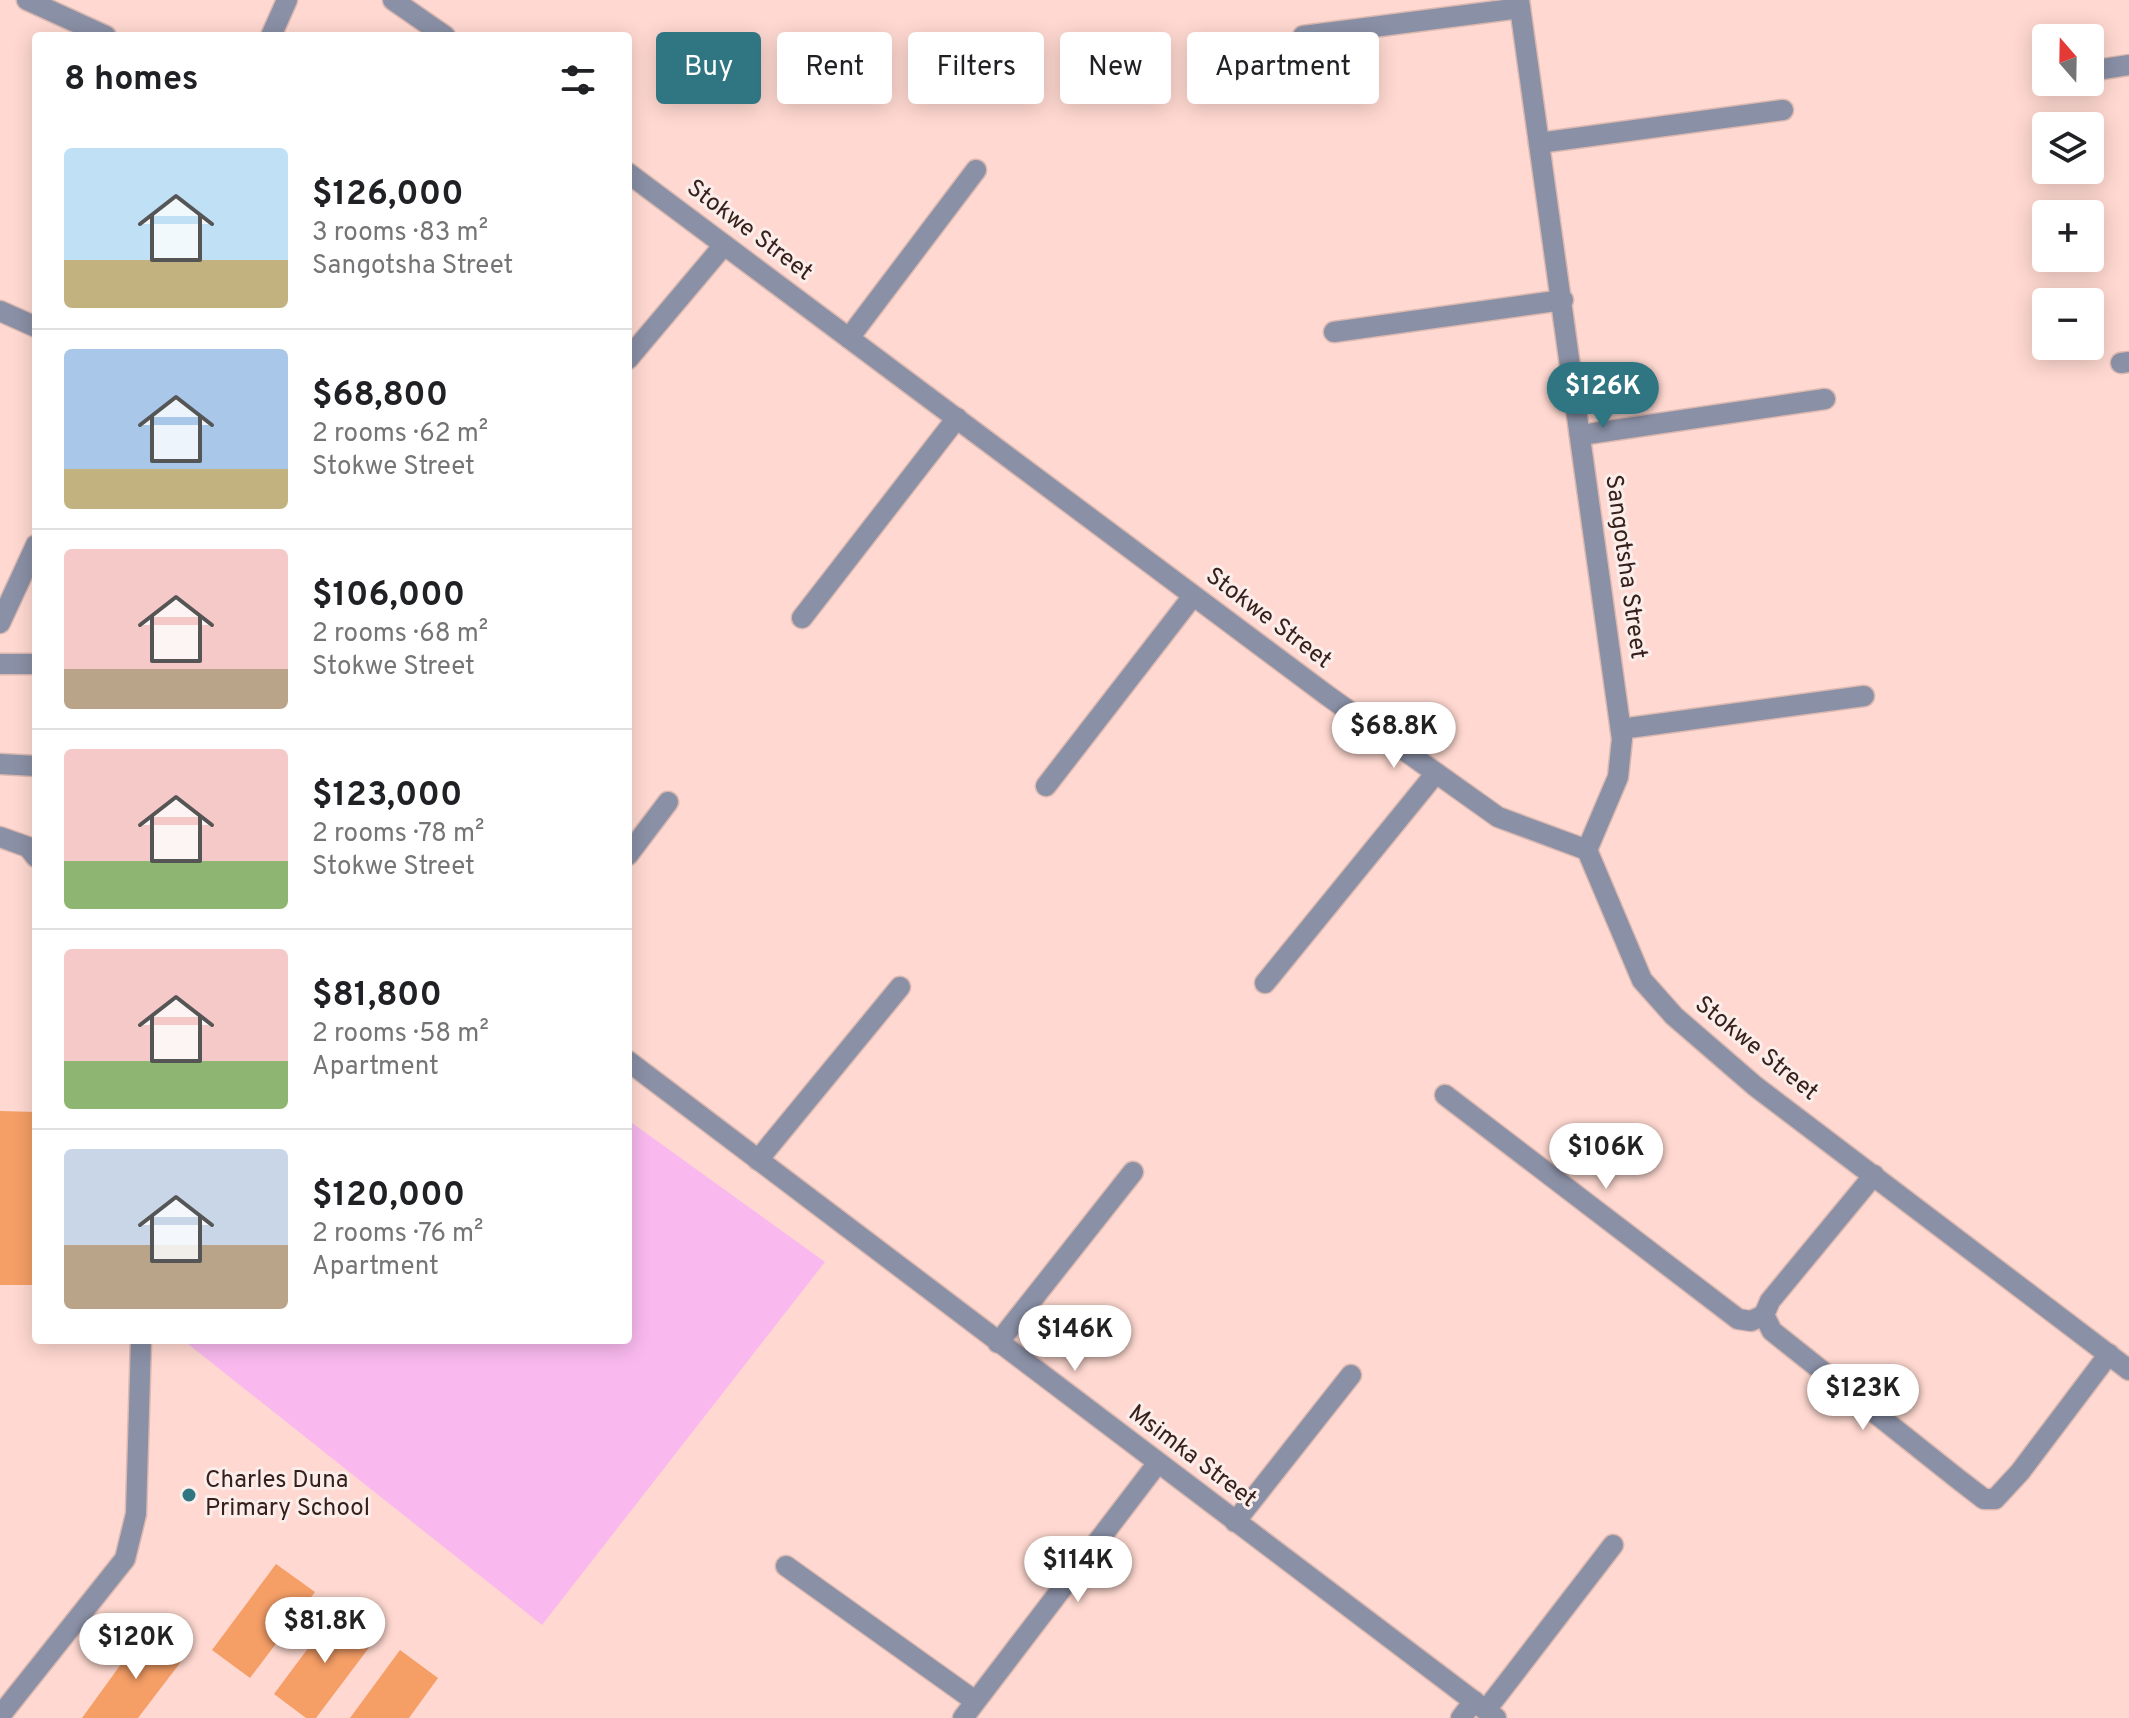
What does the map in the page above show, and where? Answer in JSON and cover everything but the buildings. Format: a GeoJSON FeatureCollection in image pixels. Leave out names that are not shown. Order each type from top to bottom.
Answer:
{"type":"FeatureCollection","features":[{"type":"Feature","properties":{"kind":"street"},"geometry":{"type":"LineString","coordinates":[[27,0],[97,32]]}},
{"type":"Feature","properties":{"kind":"street"},"geometry":{"type":"LineString","coordinates":[[273,32],[287,0]]}},
{"type":"Feature","properties":{"kind":"street"},"geometry":{"type":"LineString","coordinates":[[393,0],[439,32]]}},
{"type":"Feature","properties":{"kind":"street"},"geometry":{"type":"LineString","coordinates":[[1330,32],[1520,4]]}},
{"type":"Feature","properties":{"kind":"street","name":"Sangotsha Street"},"geometry":{"type":"LineString","coordinates":[[1520,4],[1621,729],[1618,777],[1587,850]]}},
{"type":"Feature","properties":{"kind":"street"},"geometry":{"type":"LineString","coordinates":[[2104,69],[2129,65]]}},
{"type":"Feature","properties":{"kind":"street"},"geometry":{"type":"LineString","coordinates":[[1539,143],[1783,110]]}},
{"type":"Feature","properties":{"kind":"street"},"geometry":{"type":"LineString","coordinates":[[849,338],[976,170]]}},
{"type":"Feature","properties":{"kind":"street","name":"Stokwe Street"},"geometry":{"type":"LineString","coordinates":[[632,176],[1193,596],[1498,817],[1587,850],[1636,969],[1658,999],[1755,1086],[2129,1370]]}},
{"type":"Feature","properties":{"kind":"street"},"geometry":{"type":"LineString","coordinates":[[632,354],[724,245]]}},
{"type":"Feature","properties":{"kind":"street"},"geometry":{"type":"LineString","coordinates":[[1334,332],[1563,300]]}},
{"type":"Feature","properties":{"kind":"street"},"geometry":{"type":"LineString","coordinates":[[0,311],[32,325]]}},
{"type":"Feature","properties":{"kind":"street"},"geometry":{"type":"LineString","coordinates":[[1581,435],[1825,399]]}},
{"type":"Feature","properties":{"kind":"street"},"geometry":{"type":"LineString","coordinates":[[802,618],[957,418]]}},
{"type":"Feature","properties":{"kind":"street"},"geometry":{"type":"LineString","coordinates":[[0,623],[32,554]]}},
{"type":"Feature","properties":{"kind":"street"},"geometry":{"type":"LineString","coordinates":[[1046,786],[1193,596]]}},
{"type":"Feature","properties":{"kind":"street"},"geometry":{"type":"LineString","coordinates":[[0,664],[32,664]]}},
{"type":"Feature","properties":{"kind":"street"},"geometry":{"type":"LineString","coordinates":[[1621,729],[1864,696]]}},
{"type":"Feature","properties":{"kind":"street"},"geometry":{"type":"LineString","coordinates":[[0,764],[32,766]]}},
{"type":"Feature","properties":{"kind":"street"},"geometry":{"type":"LineString","coordinates":[[1265,983],[1436,773]]}},
{"type":"Feature","properties":{"kind":"street"},"geometry":{"type":"LineString","coordinates":[[632,850],[668,802]]}},
{"type":"Feature","properties":{"kind":"street"},"geometry":{"type":"LineString","coordinates":[[0,837],[28,847],[32,852]]}},
{"type":"Feature","properties":{"kind":"street"},"geometry":{"type":"LineString","coordinates":[[758,1160],[900,987]]}},
{"type":"Feature","properties":{"kind":"street","name":"Msimka Street"},"geometry":{"type":"LineString","coordinates":[[632,1064],[1485,1710]]}},
{"type":"Feature","properties":{"kind":"street"},"geometry":{"type":"LineString","coordinates":[[1445,1095],[1738,1319],[1751,1321],[1764,1315],[1770,1301],[1874,1175]]}},
{"type":"Feature","properties":{"kind":"street"},"geometry":{"type":"LineString","coordinates":[[998,1343],[1133,1172]]}},
{"type":"Feature","properties":{"kind":"street"},"geometry":{"type":"LineString","coordinates":[[1764,1315],[1772,1331],[1984,1499],[1995,1499],[2020,1472],[2109,1354]]}},
{"type":"Feature","properties":{"kind":"street"},"geometry":{"type":"LineString","coordinates":[[0,1716],[125,1559],[136,1514],[141,1344]]}},
{"type":"Feature","properties":{"kind":"street"},"geometry":{"type":"LineString","coordinates":[[1235,1522],[1351,1375]]}},
{"type":"Feature","properties":{"kind":"street"},"geometry":{"type":"LineString","coordinates":[[786,1566],[969,1710],[1157,1464]]}},
{"type":"Feature","properties":{"kind":"street"},"geometry":{"type":"LineString","coordinates":[[1461,1718],[1485,1710],[1613,1545]]}},
{"type":"Feature","properties":{"kind":"shaded area"},"geometry":{"type":"Polygon","coordinates":[[[632,1123],[825,1262],[542,1625],[188,1344],[632,1344],[632,1123]]]}},
{"type":"Feature","properties":{"kind":"place","name":"Charles Duna Primary School"},"geometry":{"type":"Point","coordinates":[189,1495]}}]}
